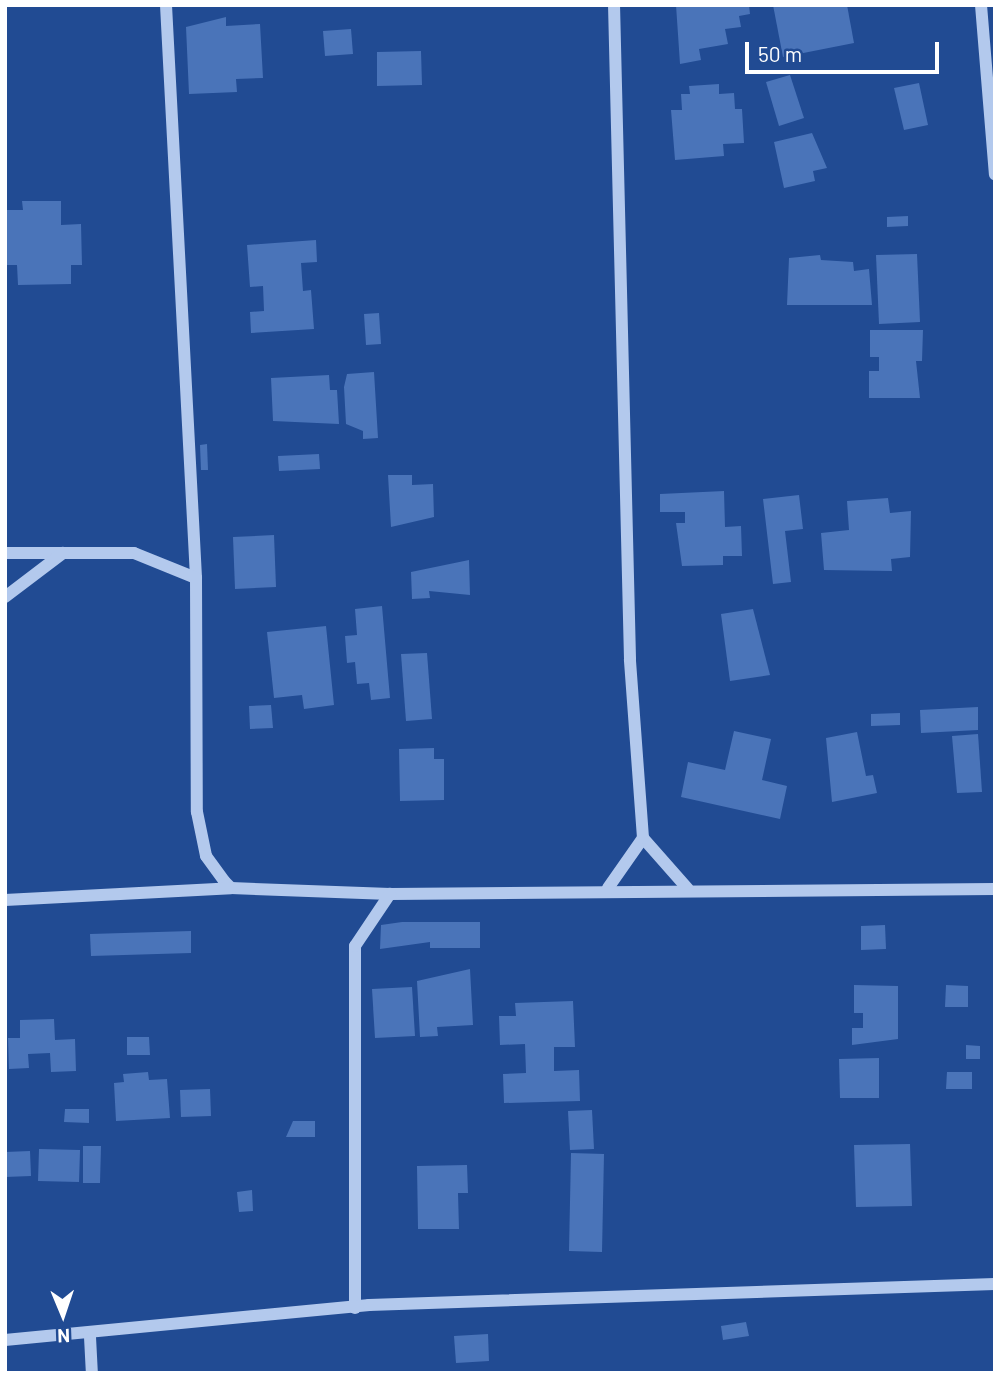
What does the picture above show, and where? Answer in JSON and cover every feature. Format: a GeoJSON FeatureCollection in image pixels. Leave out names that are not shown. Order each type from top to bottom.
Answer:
{"type":"FeatureCollection","features":[{"type":"Feature","properties":{"kind":"street"},"geometry":{"type":"LineString","coordinates":[[166,5],[195,578],[197,812],[206,856],[231,888]]}},
{"type":"Feature","properties":{"kind":"street"},"geometry":{"type":"LineString","coordinates":[[614,5],[630,659],[643,838],[688,889]]}},
{"type":"Feature","properties":{"kind":"street"},"geometry":{"type":"LineString","coordinates":[[981,5],[990,38],[995,174]]}},
{"type":"Feature","properties":{"kind":"street"},"geometry":{"type":"LineString","coordinates":[[5,597],[64,552]]}},
{"type":"Feature","properties":{"kind":"street"},"geometry":{"type":"LineString","coordinates":[[5,553],[134,553],[195,578]]}},
{"type":"Feature","properties":{"kind":"street"},"geometry":{"type":"LineString","coordinates":[[608,888],[643,838]]}},
{"type":"Feature","properties":{"kind":"street"},"geometry":{"type":"LineString","coordinates":[[5,900],[231,888],[390,894],[608,888],[995,889]]}},
{"type":"Feature","properties":{"kind":"street"},"geometry":{"type":"LineString","coordinates":[[355,1308],[355,946],[390,894]]}},
{"type":"Feature","properties":{"kind":"street"},"geometry":{"type":"LineString","coordinates":[[5,1340],[90,1337],[355,1308],[995,1284]]}},
{"type":"Feature","properties":{"kind":"street"},"geometry":{"type":"LineString","coordinates":[[90,1337],[92,1373]]}},
{"type":"Feature","properties":{"kind":"building"},"geometry":{"type":"Polygon","coordinates":[[[676,5],[749,5],[750,14],[739,16],[741,27],[725,29],[728,44],[699,49],[701,60],[680,64],[676,5]]]}},
{"type":"Feature","properties":{"kind":"building"},"geometry":{"type":"Polygon","coordinates":[[[773,5],[847,5],[854,43],[783,57],[773,5]]]}},
{"type":"Feature","properties":{"kind":"building"},"geometry":{"type":"Polygon","coordinates":[[[226,17],[226,26],[260,24],[263,78],[236,79],[237,92],[189,94],[186,27],[226,17]]]}},
{"type":"Feature","properties":{"kind":"building"},"geometry":{"type":"Polygon","coordinates":[[[351,29],[353,54],[325,56],[323,31],[351,29]]]}},
{"type":"Feature","properties":{"kind":"building"},"geometry":{"type":"Polygon","coordinates":[[[421,51],[422,85],[377,86],[377,52],[421,51]]]}},
{"type":"Feature","properties":{"kind":"building"},"geometry":{"type":"Polygon","coordinates":[[[790,75],[804,118],[779,126],[766,82],[790,75]]]}},
{"type":"Feature","properties":{"kind":"building"},"geometry":{"type":"Polygon","coordinates":[[[919,83],[928,125],[904,130],[894,88],[919,83]]]}},
{"type":"Feature","properties":{"kind":"building"},"geometry":{"type":"Polygon","coordinates":[[[719,84],[719,94],[734,93],[735,109],[742,109],[744,143],[723,144],[724,156],[675,160],[671,110],[682,110],[681,94],[690,94],[689,86],[719,84]]]}},
{"type":"Feature","properties":{"kind":"building"},"geometry":{"type":"Polygon","coordinates":[[[812,133],[827,168],[813,171],[815,181],[784,188],[774,142],[812,133]]]}},
{"type":"Feature","properties":{"kind":"building"},"geometry":{"type":"Polygon","coordinates":[[[22,201],[61,201],[61,225],[81,224],[82,265],[71,265],[71,284],[18,285],[17,265],[5,265],[5,210],[23,210],[22,201]]]}},
{"type":"Feature","properties":{"kind":"building"},"geometry":{"type":"Polygon","coordinates":[[[908,216],[908,226],[887,227],[887,217],[908,216]]]}},
{"type":"Feature","properties":{"kind":"building"},"geometry":{"type":"Polygon","coordinates":[[[316,240],[317,262],[301,263],[303,291],[311,290],[314,329],[251,333],[250,312],[264,311],[263,286],[250,287],[247,245],[316,240]]]}},
{"type":"Feature","properties":{"kind":"building"},"geometry":{"type":"Polygon","coordinates":[[[917,254],[920,322],[879,324],[876,255],[917,254]]]}},
{"type":"Feature","properties":{"kind":"building"},"geometry":{"type":"Polygon","coordinates":[[[820,255],[821,260],[853,262],[854,271],[869,269],[872,305],[787,305],[789,258],[820,255]]]}},
{"type":"Feature","properties":{"kind":"building"},"geometry":{"type":"Polygon","coordinates":[[[379,313],[381,344],[366,345],[364,314],[379,313]]]}},
{"type":"Feature","properties":{"kind":"building"},"geometry":{"type":"Polygon","coordinates":[[[870,330],[923,330],[922,361],[916,361],[920,398],[869,398],[869,371],[879,371],[879,357],[870,357],[870,330]]]}},
{"type":"Feature","properties":{"kind":"building"},"geometry":{"type":"Polygon","coordinates":[[[374,372],[378,438],[363,439],[363,431],[346,424],[344,387],[347,374],[374,372]]]}},
{"type":"Feature","properties":{"kind":"building"},"geometry":{"type":"Polygon","coordinates":[[[329,375],[330,390],[337,390],[339,424],[273,421],[271,378],[329,375]]]}},
{"type":"Feature","properties":{"kind":"building"},"geometry":{"type":"Polygon","coordinates":[[[207,444],[208,470],[201,470],[200,445],[207,444]]]}},
{"type":"Feature","properties":{"kind":"building"},"geometry":{"type":"Polygon","coordinates":[[[319,454],[320,469],[279,471],[278,456],[319,454]]]}},
{"type":"Feature","properties":{"kind":"building"},"geometry":{"type":"Polygon","coordinates":[[[388,475],[412,475],[412,485],[433,484],[434,517],[391,527],[388,475]]]}},
{"type":"Feature","properties":{"kind":"building"},"geometry":{"type":"Polygon","coordinates":[[[724,491],[725,527],[741,526],[742,556],[723,556],[723,565],[682,566],[676,523],[685,523],[685,512],[660,512],[660,494],[724,491]]]}},
{"type":"Feature","properties":{"kind":"building"},"geometry":{"type":"Polygon","coordinates":[[[799,495],[803,529],[785,531],[791,582],[773,584],[763,499],[799,495]]]}},
{"type":"Feature","properties":{"kind":"building"},"geometry":{"type":"Polygon","coordinates":[[[888,498],[890,513],[911,511],[910,557],[891,559],[892,571],[824,570],[821,533],[849,530],[847,501],[888,498]]]}},
{"type":"Feature","properties":{"kind":"building"},"geometry":{"type":"Polygon","coordinates":[[[274,535],[276,587],[235,589],[233,537],[274,535]]]}},
{"type":"Feature","properties":{"kind":"building"},"geometry":{"type":"Polygon","coordinates":[[[469,560],[470,595],[429,591],[430,598],[412,599],[411,572],[469,560]]]}},
{"type":"Feature","properties":{"kind":"building"},"geometry":{"type":"Polygon","coordinates":[[[382,606],[390,698],[371,700],[369,683],[357,684],[355,662],[347,663],[345,636],[357,635],[355,609],[382,606]]]}},
{"type":"Feature","properties":{"kind":"building"},"geometry":{"type":"Polygon","coordinates":[[[753,609],[770,675],[730,681],[721,614],[753,609]]]}},
{"type":"Feature","properties":{"kind":"building"},"geometry":{"type":"Polygon","coordinates":[[[326,626],[334,705],[304,709],[302,695],[274,698],[267,632],[326,626]]]}},
{"type":"Feature","properties":{"kind":"building"},"geometry":{"type":"Polygon","coordinates":[[[427,653],[432,719],[406,721],[401,654],[427,653]]]}},
{"type":"Feature","properties":{"kind":"building"},"geometry":{"type":"Polygon","coordinates":[[[271,705],[273,728],[250,729],[249,706],[271,705]]]}},
{"type":"Feature","properties":{"kind":"building"},"geometry":{"type":"Polygon","coordinates":[[[978,707],[978,730],[921,733],[920,710],[978,707]]]}},
{"type":"Feature","properties":{"kind":"building"},"geometry":{"type":"Polygon","coordinates":[[[900,713],[900,725],[871,726],[871,714],[900,713]]]}},
{"type":"Feature","properties":{"kind":"building"},"geometry":{"type":"Polygon","coordinates":[[[734,731],[771,739],[762,780],[787,786],[780,819],[681,797],[688,762],[725,770],[734,731]]]}},
{"type":"Feature","properties":{"kind":"building"},"geometry":{"type":"Polygon","coordinates":[[[857,732],[866,776],[873,775],[877,793],[832,802],[826,738],[857,732]]]}},
{"type":"Feature","properties":{"kind":"building"},"geometry":{"type":"Polygon","coordinates":[[[978,734],[982,792],[957,793],[952,736],[978,734]]]}},
{"type":"Feature","properties":{"kind":"building"},"geometry":{"type":"Polygon","coordinates":[[[434,748],[434,759],[444,759],[444,800],[400,801],[399,749],[434,748]]]}},
{"type":"Feature","properties":{"kind":"building"},"geometry":{"type":"Polygon","coordinates":[[[402,922],[480,922],[480,948],[430,948],[430,942],[380,949],[381,925],[402,922]]]}},
{"type":"Feature","properties":{"kind":"building"},"geometry":{"type":"Polygon","coordinates":[[[885,925],[886,949],[861,950],[861,926],[885,925]]]}},
{"type":"Feature","properties":{"kind":"building"},"geometry":{"type":"Polygon","coordinates":[[[191,931],[191,953],[91,956],[90,934],[191,931]]]}},
{"type":"Feature","properties":{"kind":"building"},"geometry":{"type":"Polygon","coordinates":[[[470,969],[473,1025],[437,1027],[438,1036],[420,1037],[417,981],[470,969]]]}},
{"type":"Feature","properties":{"kind":"building"},"geometry":{"type":"Polygon","coordinates":[[[854,985],[898,986],[898,1039],[852,1045],[852,1028],[863,1028],[863,1013],[854,1013],[854,985]]]}},
{"type":"Feature","properties":{"kind":"building"},"geometry":{"type":"Polygon","coordinates":[[[946,985],[968,986],[968,1007],[945,1007],[946,985]]]}},
{"type":"Feature","properties":{"kind":"building"},"geometry":{"type":"Polygon","coordinates":[[[412,987],[415,1036],[375,1038],[372,989],[412,987]]]}},
{"type":"Feature","properties":{"kind":"building"},"geometry":{"type":"Polygon","coordinates":[[[573,1001],[575,1047],[554,1047],[554,1071],[579,1070],[580,1101],[504,1103],[503,1074],[526,1073],[525,1044],[500,1045],[499,1016],[516,1016],[515,1003],[573,1001]]]}},
{"type":"Feature","properties":{"kind":"building"},"geometry":{"type":"Polygon","coordinates":[[[54,1019],[55,1040],[75,1039],[76,1071],[51,1072],[50,1053],[28,1054],[29,1068],[9,1069],[8,1038],[20,1038],[20,1020],[54,1019]]]}},
{"type":"Feature","properties":{"kind":"building"},"geometry":{"type":"Polygon","coordinates":[[[127,1037],[149,1037],[150,1055],[127,1055],[127,1037]]]}},
{"type":"Feature","properties":{"kind":"building"},"geometry":{"type":"Polygon","coordinates":[[[966,1045],[980,1046],[980,1059],[966,1059],[966,1045]]]}},
{"type":"Feature","properties":{"kind":"building"},"geometry":{"type":"Polygon","coordinates":[[[879,1058],[879,1098],[840,1098],[839,1059],[879,1058]]]}},
{"type":"Feature","properties":{"kind":"building"},"geometry":{"type":"Polygon","coordinates":[[[148,1072],[149,1080],[167,1079],[170,1118],[116,1121],[114,1083],[124,1082],[123,1074],[148,1072]]]}},
{"type":"Feature","properties":{"kind":"building"},"geometry":{"type":"Polygon","coordinates":[[[947,1072],[972,1072],[972,1089],[946,1089],[947,1072]]]}},
{"type":"Feature","properties":{"kind":"building"},"geometry":{"type":"Polygon","coordinates":[[[210,1089],[211,1116],[181,1117],[180,1090],[210,1089]]]}},
{"type":"Feature","properties":{"kind":"building"},"geometry":{"type":"Polygon","coordinates":[[[65,1109],[89,1109],[89,1123],[64,1122],[65,1109]]]}},
{"type":"Feature","properties":{"kind":"building"},"geometry":{"type":"Polygon","coordinates":[[[592,1110],[594,1149],[570,1150],[568,1111],[592,1110]]]}},
{"type":"Feature","properties":{"kind":"building"},"geometry":{"type":"Polygon","coordinates":[[[293,1121],[315,1121],[315,1137],[286,1137],[293,1121]]]}},
{"type":"Feature","properties":{"kind":"building"},"geometry":{"type":"Polygon","coordinates":[[[910,1144],[912,1206],[856,1207],[854,1145],[910,1144]]]}},
{"type":"Feature","properties":{"kind":"building"},"geometry":{"type":"Polygon","coordinates":[[[83,1146],[101,1146],[100,1183],[83,1183],[83,1146]]]}},
{"type":"Feature","properties":{"kind":"building"},"geometry":{"type":"Polygon","coordinates":[[[39,1149],[80,1150],[79,1182],[38,1181],[39,1149]]]}},
{"type":"Feature","properties":{"kind":"building"},"geometry":{"type":"Polygon","coordinates":[[[30,1151],[31,1176],[5,1177],[5,1152],[30,1151]]]}},
{"type":"Feature","properties":{"kind":"building"},"geometry":{"type":"Polygon","coordinates":[[[571,1153],[604,1154],[602,1252],[569,1251],[571,1153]]]}},
{"type":"Feature","properties":{"kind":"building"},"geometry":{"type":"Polygon","coordinates":[[[467,1165],[468,1193],[458,1193],[459,1229],[418,1229],[417,1166],[467,1165]]]}},
{"type":"Feature","properties":{"kind":"building"},"geometry":{"type":"Polygon","coordinates":[[[252,1190],[253,1211],[239,1212],[237,1192],[252,1190]]]}},
{"type":"Feature","properties":{"kind":"building"},"geometry":{"type":"Polygon","coordinates":[[[746,1322],[749,1336],[723,1340],[721,1326],[746,1322]]]}},
{"type":"Feature","properties":{"kind":"building"},"geometry":{"type":"Polygon","coordinates":[[[488,1334],[489,1361],[456,1363],[454,1336],[488,1334]]]}}]}
